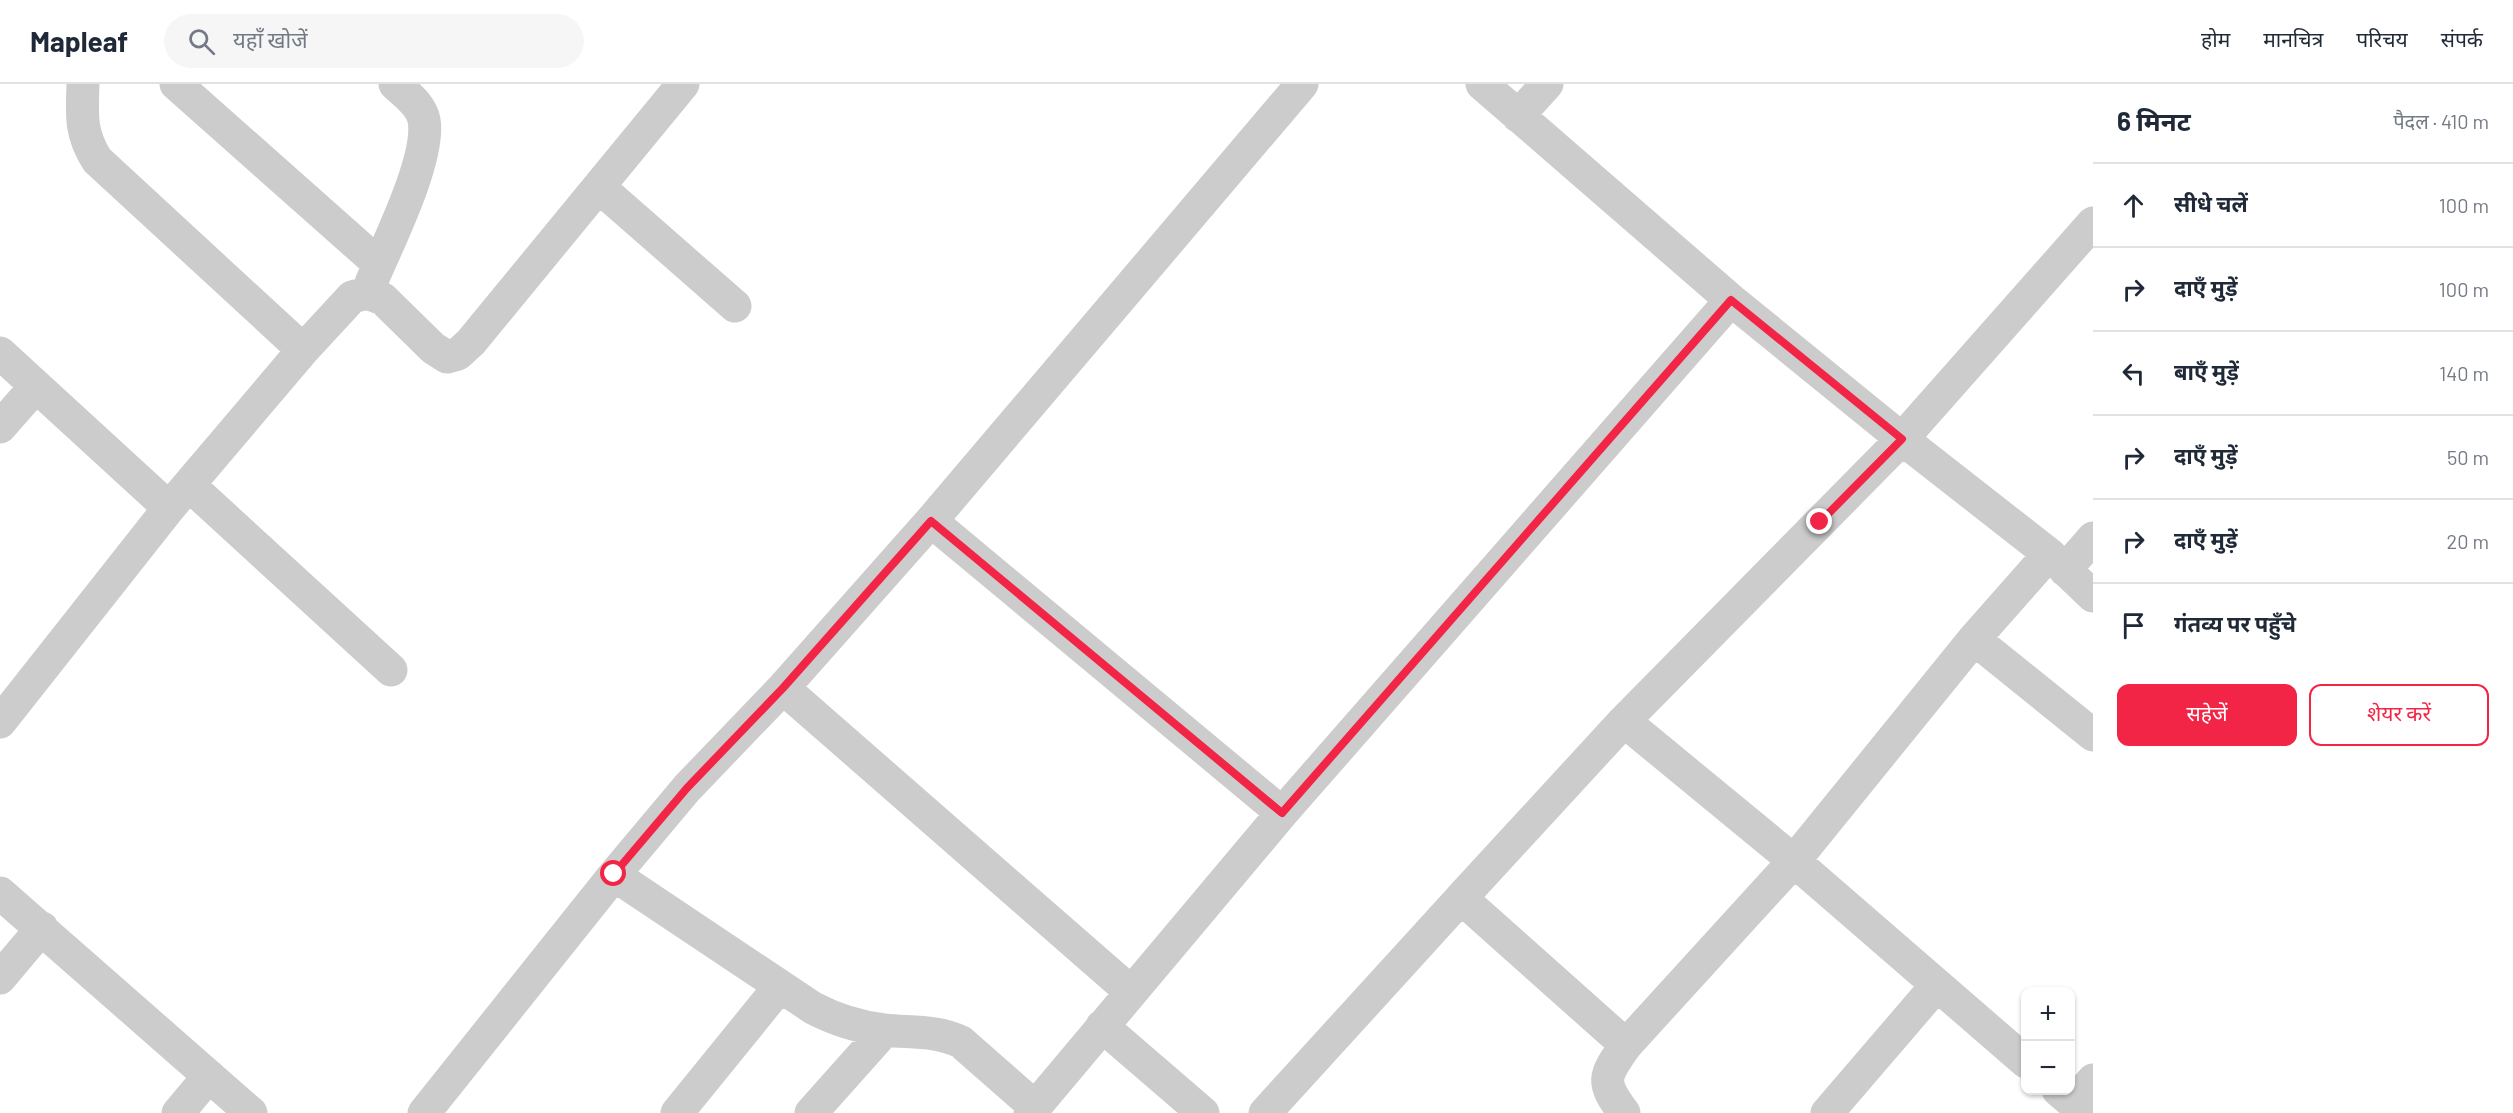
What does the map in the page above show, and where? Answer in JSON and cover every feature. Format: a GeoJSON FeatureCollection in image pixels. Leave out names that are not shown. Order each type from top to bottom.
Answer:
{"type":"FeatureCollection","features":[{"type":"Feature","properties":{"kind":"street"},"geometry":{"type":"LineString","coordinates":[[83,84],[82,123],[86,142],[97,160],[303,350]]}},
{"type":"Feature","properties":{"kind":"street"},"geometry":{"type":"LineString","coordinates":[[176,84],[373,278],[383,299],[433,348],[447,357],[458,354],[471,342],[599,187],[675,87]]}},
{"type":"Feature","properties":{"kind":"street"},"geometry":{"type":"LineString","coordinates":[[0,722],[179,496],[303,350],[352,297],[373,278],[421,159],[425,137],[423,118],[413,100],[395,84]]}},
{"type":"Feature","properties":{"kind":"street"},"geometry":{"type":"LineString","coordinates":[[424,1113],[614,874],[687,788],[783,688],[931,521],[1302,84]]}},
{"type":"Feature","properties":{"kind":"street"},"geometry":{"type":"LineString","coordinates":[[1482,84],[1731,300],[2057,562],[2093,596]]}},
{"type":"Feature","properties":{"kind":"street"},"geometry":{"type":"LineString","coordinates":[[1518,116],[1547,84]]}},
{"type":"Feature","properties":{"kind":"street"},"geometry":{"type":"LineString","coordinates":[[599,187],[735,306]]}},
{"type":"Feature","properties":{"kind":"street"},"geometry":{"type":"LineString","coordinates":[[1264,1113],[1624,721],[1902,439],[2093,223]]}},
{"type":"Feature","properties":{"kind":"street"},"geometry":{"type":"LineString","coordinates":[[614,874],[780,986],[833,1018],[885,1030],[946,1035],[1033,1110],[1282,813],[1731,300]]}},
{"type":"Feature","properties":{"kind":"street"},"geometry":{"type":"LineString","coordinates":[[0,353],[36,386],[179,496],[391,670]]}},
{"type":"Feature","properties":{"kind":"street"},"geometry":{"type":"LineString","coordinates":[[0,428],[36,386]]}},
{"type":"Feature","properties":{"kind":"street"},"geometry":{"type":"LineString","coordinates":[[931,521],[1282,813]]}},
{"type":"Feature","properties":{"kind":"street"},"geometry":{"type":"LineString","coordinates":[[1624,1113],[1608,1092],[1606,1080],[1611,1066],[1626,1045],[1794,861],[1974,639],[2057,562],[2093,538]]}},
{"type":"Feature","properties":{"kind":"street"},"geometry":{"type":"LineString","coordinates":[[1974,639],[2093,735]]}},
{"type":"Feature","properties":{"kind":"street"},"geometry":{"type":"LineString","coordinates":[[783,688],[1131,992]]}},
{"type":"Feature","properties":{"kind":"street"},"geometry":{"type":"LineString","coordinates":[[1624,721],[1794,861],[2021,1059]]}},
{"type":"Feature","properties":{"kind":"street"},"geometry":{"type":"LineString","coordinates":[[0,893],[251,1113]]}},
{"type":"Feature","properties":{"kind":"street"},"geometry":{"type":"LineString","coordinates":[[1461,898],[1626,1045]]}},
{"type":"Feature","properties":{"kind":"street"},"geometry":{"type":"LineString","coordinates":[[0,978],[42,928]]}},
{"type":"Feature","properties":{"kind":"street"},"geometry":{"type":"LineString","coordinates":[[677,1113],[780,986]]}},
{"type":"Feature","properties":{"kind":"street"},"geometry":{"type":"LineString","coordinates":[[1827,1113],[1936,986]]}},
{"type":"Feature","properties":{"kind":"street"},"geometry":{"type":"LineString","coordinates":[[1102,1026],[1203,1113]]}},
{"type":"Feature","properties":{"kind":"street"},"geometry":{"type":"LineString","coordinates":[[811,1113],[885,1030]]}},
{"type":"Feature","properties":{"kind":"street"},"geometry":{"type":"LineString","coordinates":[[177,1113],[209,1076]]}},
{"type":"Feature","properties":{"kind":"route"},"geometry":{"type":"LineString","coordinates":[[614,874],[687,788],[783,688],[931,521],[1282,813],[1731,300],[1902,439],[1820,522]]}}]}
